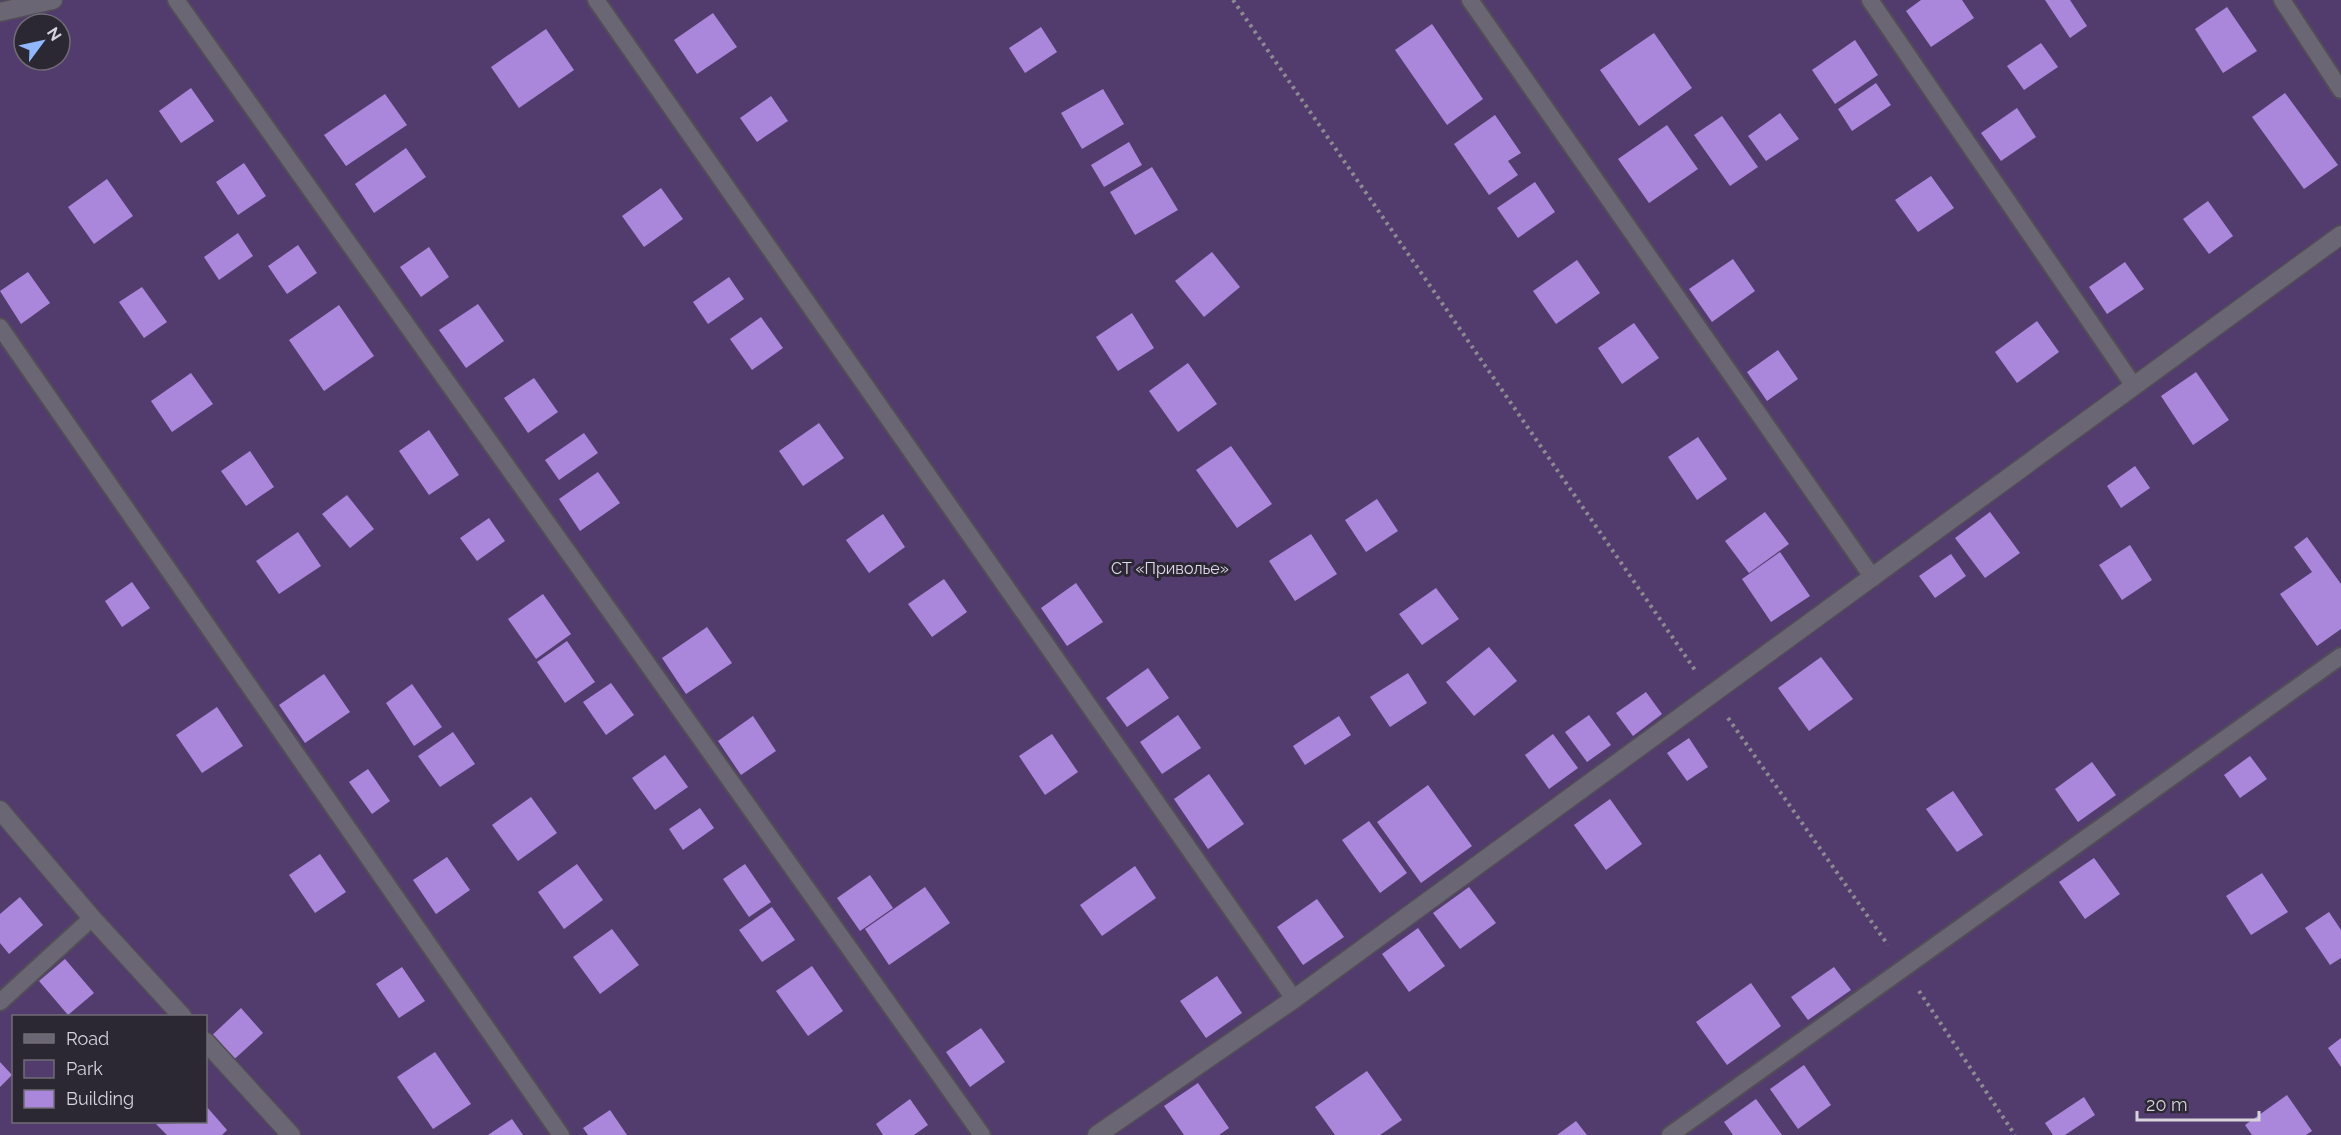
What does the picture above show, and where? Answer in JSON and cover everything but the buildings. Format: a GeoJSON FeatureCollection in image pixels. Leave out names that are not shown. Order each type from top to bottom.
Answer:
{"type":"FeatureCollection","features":[{"type":"Feature","properties":{"kind":"street"},"geometry":{"type":"LineString","coordinates":[[0,12],[53,0]]}},
{"type":"Feature","properties":{"kind":"street"},"geometry":{"type":"LineString","coordinates":[[1097,1135],[1294,999],[2341,235]]}},
{"type":"Feature","properties":{"kind":"street"},"geometry":{"type":"LineString","coordinates":[[0,810],[92,918],[180,1015]]}},
{"type":"Feature","properties":{"kind":"street"},"geometry":{"type":"LineString","coordinates":[[207,1043],[291,1135]]}},
{"type":"Feature","properties":{"kind":"lane"},"geometry":{"type":"LineString","coordinates":[[176,0],[982,1135]]}},
{"type":"Feature","properties":{"kind":"lane"},"geometry":{"type":"LineString","coordinates":[[596,0],[1294,999]]}},
{"type":"Feature","properties":{"kind":"lane"},"geometry":{"type":"LineString","coordinates":[[1470,0],[1873,578]]}},
{"type":"Feature","properties":{"kind":"lane"},"geometry":{"type":"LineString","coordinates":[[1870,0],[2134,386]]}},
{"type":"Feature","properties":{"kind":"lane"},"geometry":{"type":"LineString","coordinates":[[2282,0],[2341,90]]}},
{"type":"Feature","properties":{"kind":"lane"},"geometry":{"type":"LineString","coordinates":[[0,327],[561,1135]]}},
{"type":"Feature","properties":{"kind":"lane"},"geometry":{"type":"LineString","coordinates":[[1670,1135],[2341,656]]}},
{"type":"Feature","properties":{"kind":"lane"},"geometry":{"type":"LineString","coordinates":[[0,1002],[92,918]]}},
{"type":"Feature","properties":{"kind":"path"},"geometry":{"type":"LineString","coordinates":[[1233,0],[1903,968],[2015,1135]]}},
{"type":"Feature","properties":{"kind":"green space","name":"СТ «Приволье»"},"geometry":{"type":"Polygon","coordinates":[[[0,0],[2341,0],[2341,1135],[0,1135],[0,0]]]}}]}
